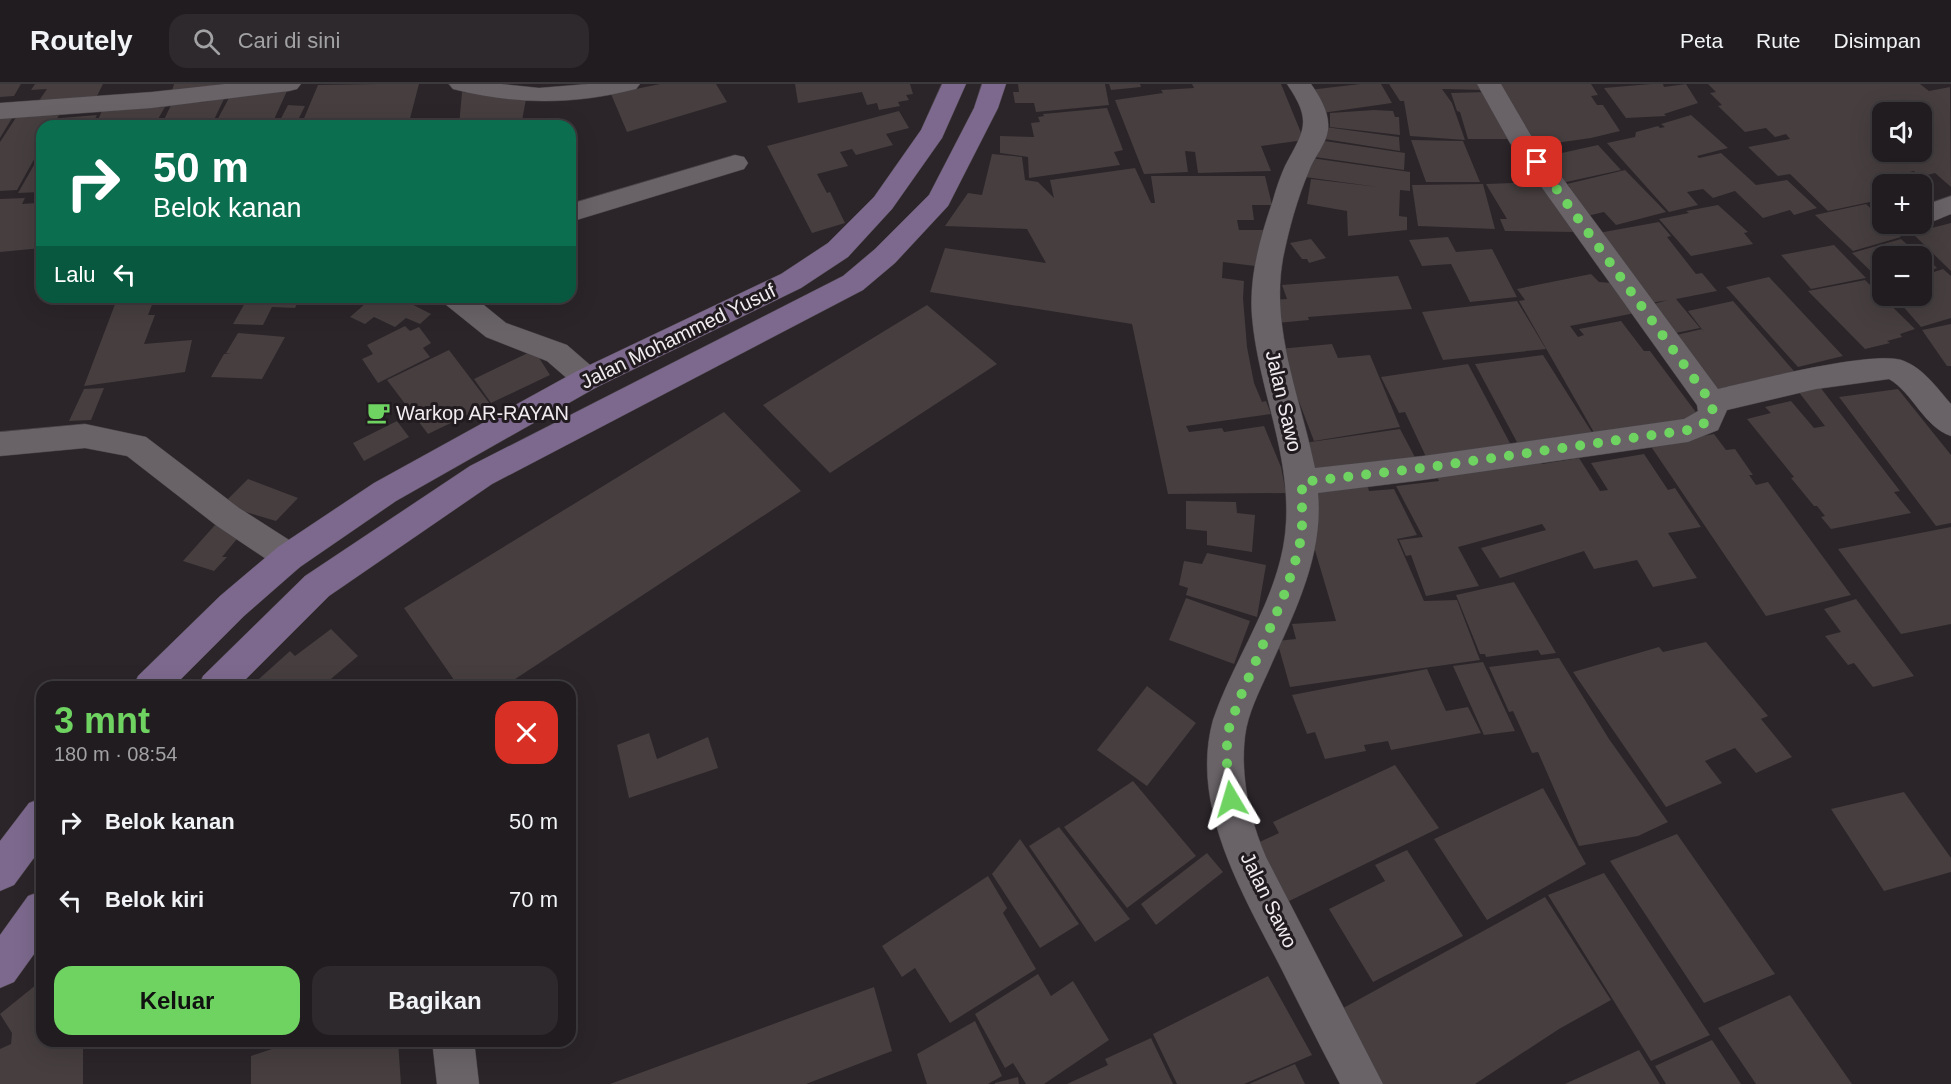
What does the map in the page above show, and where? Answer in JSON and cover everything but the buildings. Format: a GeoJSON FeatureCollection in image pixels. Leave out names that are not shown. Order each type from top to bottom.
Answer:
{"type":"FeatureCollection","features":[{"type":"Feature","properties":{"kind":"main road","name":"Jalan Mohammed Yusuf"},"geometry":{"type":"LineString","coordinates":[[156,681],[231,606],[289,557],[385,492],[587,379],[791,282],[838,250],[884,204],[933,132],[954,84]]}},
{"type":"Feature","properties":{"kind":"main road","name":"Jalan Mohammed Yusuf"},"geometry":{"type":"LineString","coordinates":[[221,681],[317,586],[481,475],[853,283],[885,256],[939,200],[986,108],[994,84]]}},
{"type":"Feature","properties":{"kind":"main road"},"geometry":{"type":"LineString","coordinates":[[0,872],[36,824]]}},
{"type":"Feature","properties":{"kind":"main road"},"geometry":{"type":"LineString","coordinates":[[0,968],[36,918]]}},
{"type":"Feature","properties":{"kind":"street"},"geometry":{"type":"LineString","coordinates":[[0,111],[152,100],[289,84]]}},
{"type":"Feature","properties":{"kind":"street"},"geometry":{"type":"LineString","coordinates":[[462,84],[549,96],[590,92],[628,84]]}},
{"type":"Feature","properties":{"kind":"street","name":"Jalan Sawo"},"geometry":{"type":"LineString","coordinates":[[1299,84],[1313,110],[1316,123],[1314,140],[1297,169],[1285,206],[1266,280],[1265,306],[1268,333],[1292,430],[1302,482],[1302,535],[1283,598],[1239,700],[1227,734],[1227,780],[1239,836],[1264,896],[1362,1084]]}},
{"type":"Feature","properties":{"kind":"street"},"geometry":{"type":"LineString","coordinates":[[1302,482],[1423,468],[1688,430],[1707,422],[1713,412],[1711,402],[1519,137],[1489,84]]}},
{"type":"Feature","properties":{"kind":"street"},"geometry":{"type":"LineString","coordinates":[[576,211],[735,163]]}},
{"type":"Feature","properties":{"kind":"street"},"geometry":{"type":"LineString","coordinates":[[1932,212],[1951,205]]}},
{"type":"Feature","properties":{"kind":"street"},"geometry":{"type":"LineString","coordinates":[[462,303],[496,330],[557,353],[587,379]]}},
{"type":"Feature","properties":{"kind":"street"},"geometry":{"type":"LineString","coordinates":[[1711,402],[1816,378],[1893,368],[1909,377],[1951,424]]}},
{"type":"Feature","properties":{"kind":"street"},"geometry":{"type":"LineString","coordinates":[[0,444],[85,436],[135,446],[228,517],[289,557]]}},
{"type":"Feature","properties":{"kind":"place","name":"Warkop AR-RAYAN"},"geometry":{"type":"Point","coordinates":[378,413]}},
{"type":"Feature","properties":{"kind":"route"},"geometry":{"type":"LineString","coordinates":[[1231,799],[1227,780],[1227,734],[1294,566],[1302,535],[1302,482],[1423,468],[1688,430],[1707,422],[1713,412],[1711,402],[1537,162]]}}]}
